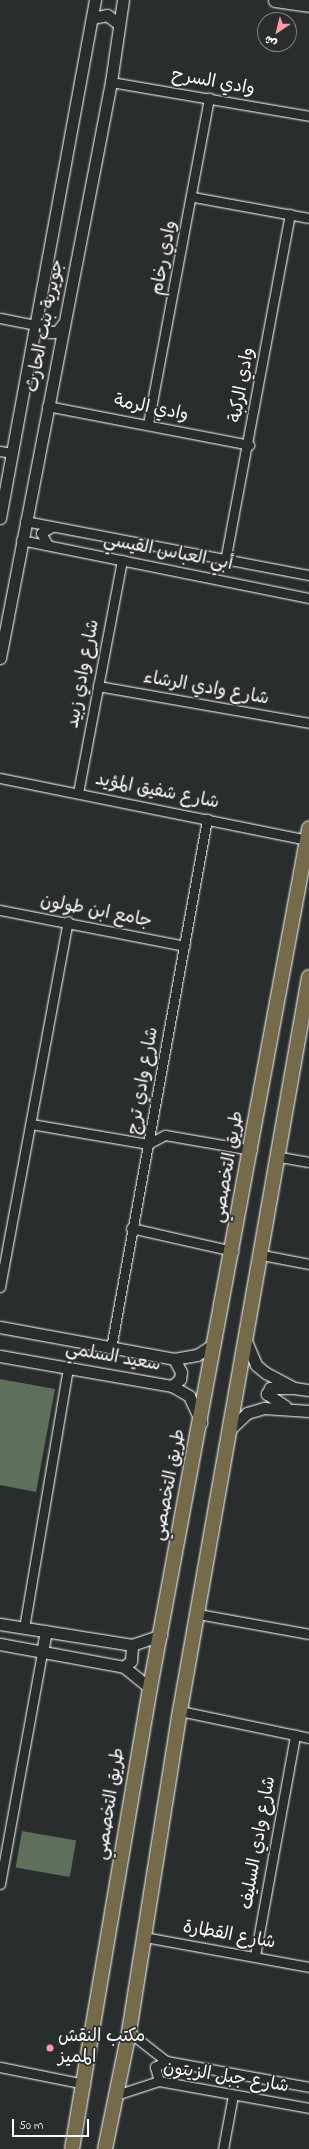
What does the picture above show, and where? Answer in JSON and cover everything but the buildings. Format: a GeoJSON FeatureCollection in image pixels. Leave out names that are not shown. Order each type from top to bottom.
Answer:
{"type":"FeatureCollection","features":[{"type":"Feature","properties":{"kind":"main road"},"geometry":{"type":"LineString","coordinates":[[275,0],[309,6]]}},
{"type":"Feature","properties":{"kind":"main road","name":"طريق التخصصي"},"geometry":{"type":"LineString","coordinates":[[72,2149],[85,2084],[150,1688],[201,1422],[214,1344],[234,1251],[308,835]]}},
{"type":"Feature","properties":{"kind":"main road"},"geometry":{"type":"LineString","coordinates":[[105,2149],[129,2032],[180,1711],[229,1430],[280,1157],[309,977]]}},
{"type":"Feature","properties":{"kind":"street","name":"جويرية بنت الحارث"},"geometry":{"type":"LineString","coordinates":[[0,518],[5,452],[37,322],[95,0]]}},
{"type":"Feature","properties":{"kind":"street","name":"جويرية بنت الحارث"},"geometry":{"type":"LineString","coordinates":[[0,658],[20,540],[25,521],[111,82],[123,0]]}},
{"type":"Feature","properties":{"kind":"street"},"geometry":{"type":"LineString","coordinates":[[92,18],[106,15],[119,24]]}},
{"type":"Feature","properties":{"kind":"street","name":"وادي السرح"},"geometry":{"type":"LineString","coordinates":[[111,82],[309,116]]}},
{"type":"Feature","properties":{"kind":"street","name":"وادي رخام"},"geometry":{"type":"LineString","coordinates":[[148,424],[193,197],[209,98]]}},
{"type":"Feature","properties":{"kind":"street"},"geometry":{"type":"LineString","coordinates":[[193,197],[309,218]]}},
{"type":"Feature","properties":{"kind":"street","name":"وادي الركبة"},"geometry":{"type":"LineString","coordinates":[[225,561],[249,445],[290,214]]}},
{"type":"Feature","properties":{"kind":"street"},"geometry":{"type":"LineString","coordinates":[[0,318],[37,322],[49,332],[57,332],[64,323]]}},
{"type":"Feature","properties":{"kind":"street"},"geometry":{"type":"LineString","coordinates":[[32,344],[42,338],[52,338],[58,350]]}},
{"type":"Feature","properties":{"kind":"street","name":"وادي الرمة"},"geometry":{"type":"LineString","coordinates":[[47,406],[148,424],[249,445]]}},
{"type":"Feature","properties":{"kind":"street","name":"أبي العباس القيسي"},"geometry":{"type":"LineString","coordinates":[[25,521],[307,576]]}},
{"type":"Feature","properties":{"kind":"street"},"geometry":{"type":"LineString","coordinates":[[51,546],[44,543],[41,533],[54,526]]}},
{"type":"Feature","properties":{"kind":"street","name":"أبي العباس القيسي"},"geometry":{"type":"LineString","coordinates":[[20,540],[306,596]]}},
{"type":"Feature","properties":{"kind":"street","name":"شارع وادي زبيد"},"geometry":{"type":"LineString","coordinates":[[78,793],[122,560]]}},
{"type":"Feature","properties":{"kind":"street","name":"شارع وادي الرشاء"},"geometry":{"type":"LineString","coordinates":[[98,686],[309,723]]}},
{"type":"Feature","properties":{"kind":"street","name":"شارع شفيق المؤيد"},"geometry":{"type":"LineString","coordinates":[[0,778],[207,819],[308,835]]}},
{"type":"Feature","properties":{"kind":"street","name":"شارع وادي ترج"},"geometry":{"type":"LineString","coordinates":[[111,1348],[131,1228],[185,946],[207,819]]}},
{"type":"Feature","properties":{"kind":"street","name":"جامع ابن طولون"},"geometry":{"type":"LineString","coordinates":[[0,910],[68,922],[185,946]]}},
{"type":"Feature","properties":{"kind":"street"},"geometry":{"type":"LineString","coordinates":[[0,1287],[68,922]]}},
{"type":"Feature","properties":{"kind":"street"},"geometry":{"type":"LineString","coordinates":[[31,1124],[148,1144],[165,1135],[252,1150]]}},
{"type":"Feature","properties":{"kind":"street"},"geometry":{"type":"LineString","coordinates":[[280,1157],[309,1162]]}},
{"type":"Feature","properties":{"kind":"street"},"geometry":{"type":"LineString","coordinates":[[131,1228],[234,1251]]}},
{"type":"Feature","properties":{"kind":"street"},"geometry":{"type":"LineString","coordinates":[[262,1255],[309,1264]]}},
{"type":"Feature","properties":{"kind":"street","name":"سعيد السلمي"},"geometry":{"type":"LineString","coordinates":[[0,1327],[174,1359],[197,1355],[214,1344]]}},
{"type":"Feature","properties":{"kind":"street"},"geometry":{"type":"LineString","coordinates":[[246,1341],[256,1365],[294,1388]]}},
{"type":"Feature","properties":{"kind":"street","name":"سعيد السلمي"},"geometry":{"type":"LineString","coordinates":[[0,1356],[172,1386],[189,1396],[201,1422]]}},
{"type":"Feature","properties":{"kind":"street"},"geometry":{"type":"LineString","coordinates":[[172,1386],[180,1379],[181,1372],[174,1359]]}},
{"type":"Feature","properties":{"kind":"street"},"geometry":{"type":"LineString","coordinates":[[24,1628],[68,1368]]}},
{"type":"Feature","properties":{"kind":"street"},"geometry":{"type":"LineString","coordinates":[[309,1390],[294,1388],[270,1388],[267,1394],[272,1399],[286,1406],[309,1411]]}},
{"type":"Feature","properties":{"kind":"street"},"geometry":{"type":"LineString","coordinates":[[229,1430],[247,1413],[286,1406]]}},
{"type":"Feature","properties":{"kind":"street"},"geometry":{"type":"LineString","coordinates":[[198,1614],[309,1634]]}},
{"type":"Feature","properties":{"kind":"street"},"geometry":{"type":"LineString","coordinates":[[2,1625],[132,1645],[161,1635]]}},
{"type":"Feature","properties":{"kind":"street"},"geometry":{"type":"LineString","coordinates":[[0,1884],[46,1631]]}},
{"type":"Feature","properties":{"kind":"street"},"geometry":{"type":"LineString","coordinates":[[1,1644],[124,1667],[150,1688]]}},
{"type":"Feature","properties":{"kind":"street"},"geometry":{"type":"LineString","coordinates":[[124,1667],[131,1662],[132,1645]]}},
{"type":"Feature","properties":{"kind":"street"},"geometry":{"type":"LineString","coordinates":[[180,1711],[309,1738]]}},
{"type":"Feature","properties":{"kind":"street","name":"شارع وادي السليف"},"geometry":{"type":"LineString","coordinates":[[255,1956],[295,1735]]}},
{"type":"Feature","properties":{"kind":"street","name":"شارع القطارة"},"geometry":{"type":"LineString","coordinates":[[144,1937],[309,1967]]}},
{"type":"Feature","properties":{"kind":"street","name":"شارع جبل الزيتون"},"geometry":{"type":"LineString","coordinates":[[129,2032],[166,2061],[309,2087]]}},
{"type":"Feature","properties":{"kind":"street"},"geometry":{"type":"LineString","coordinates":[[159,2081],[155,2067],[166,2061]]}},
{"type":"Feature","properties":{"kind":"street"},"geometry":{"type":"LineString","coordinates":[[0,2067],[85,2084]]}},
{"type":"Feature","properties":{"kind":"street","name":"شارع جبل الزيتون"},"geometry":{"type":"LineString","coordinates":[[116,2095],[159,2081],[309,2108]]}},
{"type":"Feature","properties":{"kind":"street"},"geometry":{"type":"LineString","coordinates":[[223,2149],[233,2095]]}},
{"type":"Feature","properties":{"kind":"green space"},"geometry":{"type":"Polygon","coordinates":[[[0,1379],[55,1389],[36,1492],[0,1485],[0,1379]]]}},
{"type":"Feature","properties":{"kind":"green space"},"geometry":{"type":"Polygon","coordinates":[[[22,1831],[76,1841],[70,1877],[16,1867],[22,1831]]]}},
{"type":"Feature","properties":{"kind":"place","name":"مكتب النقش المميز"},"geometry":{"type":"Point","coordinates":[50,2048]}}]}
